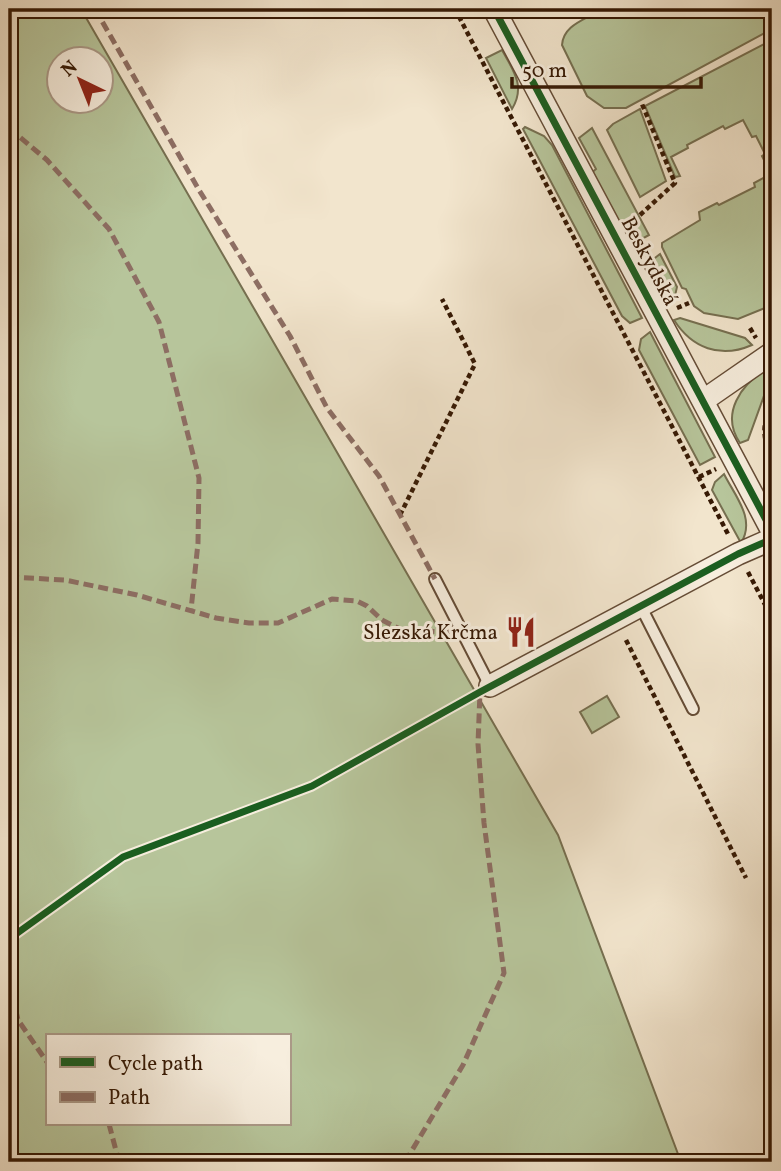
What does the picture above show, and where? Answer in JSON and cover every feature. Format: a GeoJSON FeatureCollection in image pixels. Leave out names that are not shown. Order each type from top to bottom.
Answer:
{"type":"FeatureCollection","features":[{"type":"Feature","properties":{"kind":"street","name":"Beskydská"},"geometry":{"type":"LineString","coordinates":[[494,9],[772,531]]}},
{"type":"Feature","properties":{"kind":"street"},"geometry":{"type":"LineString","coordinates":[[704,400],[772,353]]}},
{"type":"Feature","properties":{"kind":"street"},"geometry":{"type":"LineString","coordinates":[[490,686],[738,554],[772,539]]}},
{"type":"Feature","properties":{"kind":"lane"},"geometry":{"type":"LineString","coordinates":[[435,579],[490,686]]}},
{"type":"Feature","properties":{"kind":"lane"},"geometry":{"type":"LineString","coordinates":[[641,607],[693,709]]}},
{"type":"Feature","properties":{"kind":"path"},"geometry":{"type":"LineString","coordinates":[[455,9],[628,332],[730,537]]}},
{"type":"Feature","properties":{"kind":"path"},"geometry":{"type":"LineString","coordinates":[[640,215],[675,183],[642,104]]}},
{"type":"Feature","properties":{"kind":"path"},"geometry":{"type":"LineString","coordinates":[[400,515],[475,364],[442,299]]}},
{"type":"Feature","properties":{"kind":"path"},"geometry":{"type":"LineString","coordinates":[[772,401],[764,429],[765,443],[772,457]]}},
{"type":"Feature","properties":{"kind":"path"},"geometry":{"type":"LineString","coordinates":[[699,477],[720,467]]}},
{"type":"Feature","properties":{"kind":"path"},"geometry":{"type":"LineString","coordinates":[[747,571],[772,618]]}},
{"type":"Feature","properties":{"kind":"path"},"geometry":{"type":"LineString","coordinates":[[616,620],[746,878]]}},
{"type":"Feature","properties":{"kind":"green space"},"geometry":{"type":"Polygon","coordinates":[[[9,9],[81,9],[102,46],[46,46],[46,116],[116,116],[116,70],[558,835],[681,1162],[9,1162],[9,9]]]}},
{"type":"Feature","properties":{"kind":"green space"},"geometry":{"type":"Polygon","coordinates":[[[593,9],[772,9],[772,29],[626,108],[604,108],[587,96],[562,45],[569,29],[595,13],[593,9]]]}},
{"type":"Feature","properties":{"kind":"green space"},"geometry":{"type":"Polygon","coordinates":[[[772,40],[772,305],[738,319],[704,313],[694,306],[686,289],[682,288],[662,243],[700,220],[699,212],[755,187],[754,183],[771,174],[756,136],[752,137],[743,120],[725,129],[723,126],[687,145],[688,148],[671,157],[680,176],[675,177],[645,106],[772,40]]]}},
{"type":"Feature","properties":{"kind":"green space"},"geometry":{"type":"Polygon","coordinates":[[[502,50],[514,71],[518,85],[512,109],[486,58],[502,50]]]}},
{"type":"Feature","properties":{"kind":"green space"},"geometry":{"type":"Polygon","coordinates":[[[640,109],[666,181],[640,197],[607,130],[640,109]]]}},
{"type":"Feature","properties":{"kind":"green space"},"geometry":{"type":"Polygon","coordinates":[[[525,127],[544,136],[552,145],[642,318],[630,323],[622,316],[523,129],[525,127]]]}},
{"type":"Feature","properties":{"kind":"green space"},"geometry":{"type":"Polygon","coordinates":[[[592,128],[649,235],[629,246],[589,175],[596,169],[579,138],[592,128]]]}},
{"type":"Feature","properties":{"kind":"green space"},"geometry":{"type":"Polygon","coordinates":[[[660,254],[677,287],[674,300],[667,305],[646,265],[660,254]]]}},
{"type":"Feature","properties":{"kind":"green space"},"geometry":{"type":"Polygon","coordinates":[[[680,318],[745,338],[752,345],[729,351],[708,348],[689,338],[681,330],[674,320],[680,318]]]}},
{"type":"Feature","properties":{"kind":"green space"},"geometry":{"type":"Polygon","coordinates":[[[650,332],[715,457],[700,465],[639,350],[641,339],[650,332]]]}},
{"type":"Feature","properties":{"kind":"green space"},"geometry":{"type":"Polygon","coordinates":[[[767,369],[769,382],[748,440],[740,443],[732,421],[736,401],[749,383],[767,369]]]}},
{"type":"Feature","properties":{"kind":"green space"},"geometry":{"type":"Polygon","coordinates":[[[724,474],[745,516],[745,534],[741,543],[712,490],[715,482],[724,474]]]}},
{"type":"Feature","properties":{"kind":"green space"},"geometry":{"type":"Polygon","coordinates":[[[607,696],[619,717],[592,733],[580,712],[607,696]]]}},
{"type":"Feature","properties":{"kind":"marked path"},"geometry":{"type":"LineString","coordinates":[[95,9],[199,190],[290,336],[327,408],[379,476],[435,579]]}},
{"type":"Feature","properties":{"kind":"marked path"},"geometry":{"type":"LineString","coordinates":[[9,128],[47,160],[109,229],[159,322],[199,478],[198,543],[191,610]]}},
{"type":"Feature","properties":{"kind":"marked path"},"geometry":{"type":"LineString","coordinates":[[9,577],[65,580],[137,595],[216,618],[249,623],[278,623],[332,599],[357,601],[382,620],[402,630],[463,633]]}},
{"type":"Feature","properties":{"kind":"marked path"},"geometry":{"type":"LineString","coordinates":[[405,1162],[463,1065],[504,973],[484,823],[478,744],[480,692]]}},
{"type":"Feature","properties":{"kind":"marked path"},"geometry":{"type":"LineString","coordinates":[[9,980],[18,1020],[46,1061]]}},
{"type":"Feature","properties":{"kind":"marked path"},"geometry":{"type":"LineString","coordinates":[[110,1126],[119,1162]]}},
{"type":"Feature","properties":{"kind":"cycle path"},"geometry":{"type":"LineString","coordinates":[[494,9],[772,531]]}},
{"type":"Feature","properties":{"kind":"cycle path"},"geometry":{"type":"LineString","coordinates":[[9,939],[123,857],[312,786],[480,692],[738,554],[772,539]]}},
{"type":"Feature","properties":{"kind":"place","name":"Slezská Krčma"},"geometry":{"type":"Point","coordinates":[521,632]}}]}
